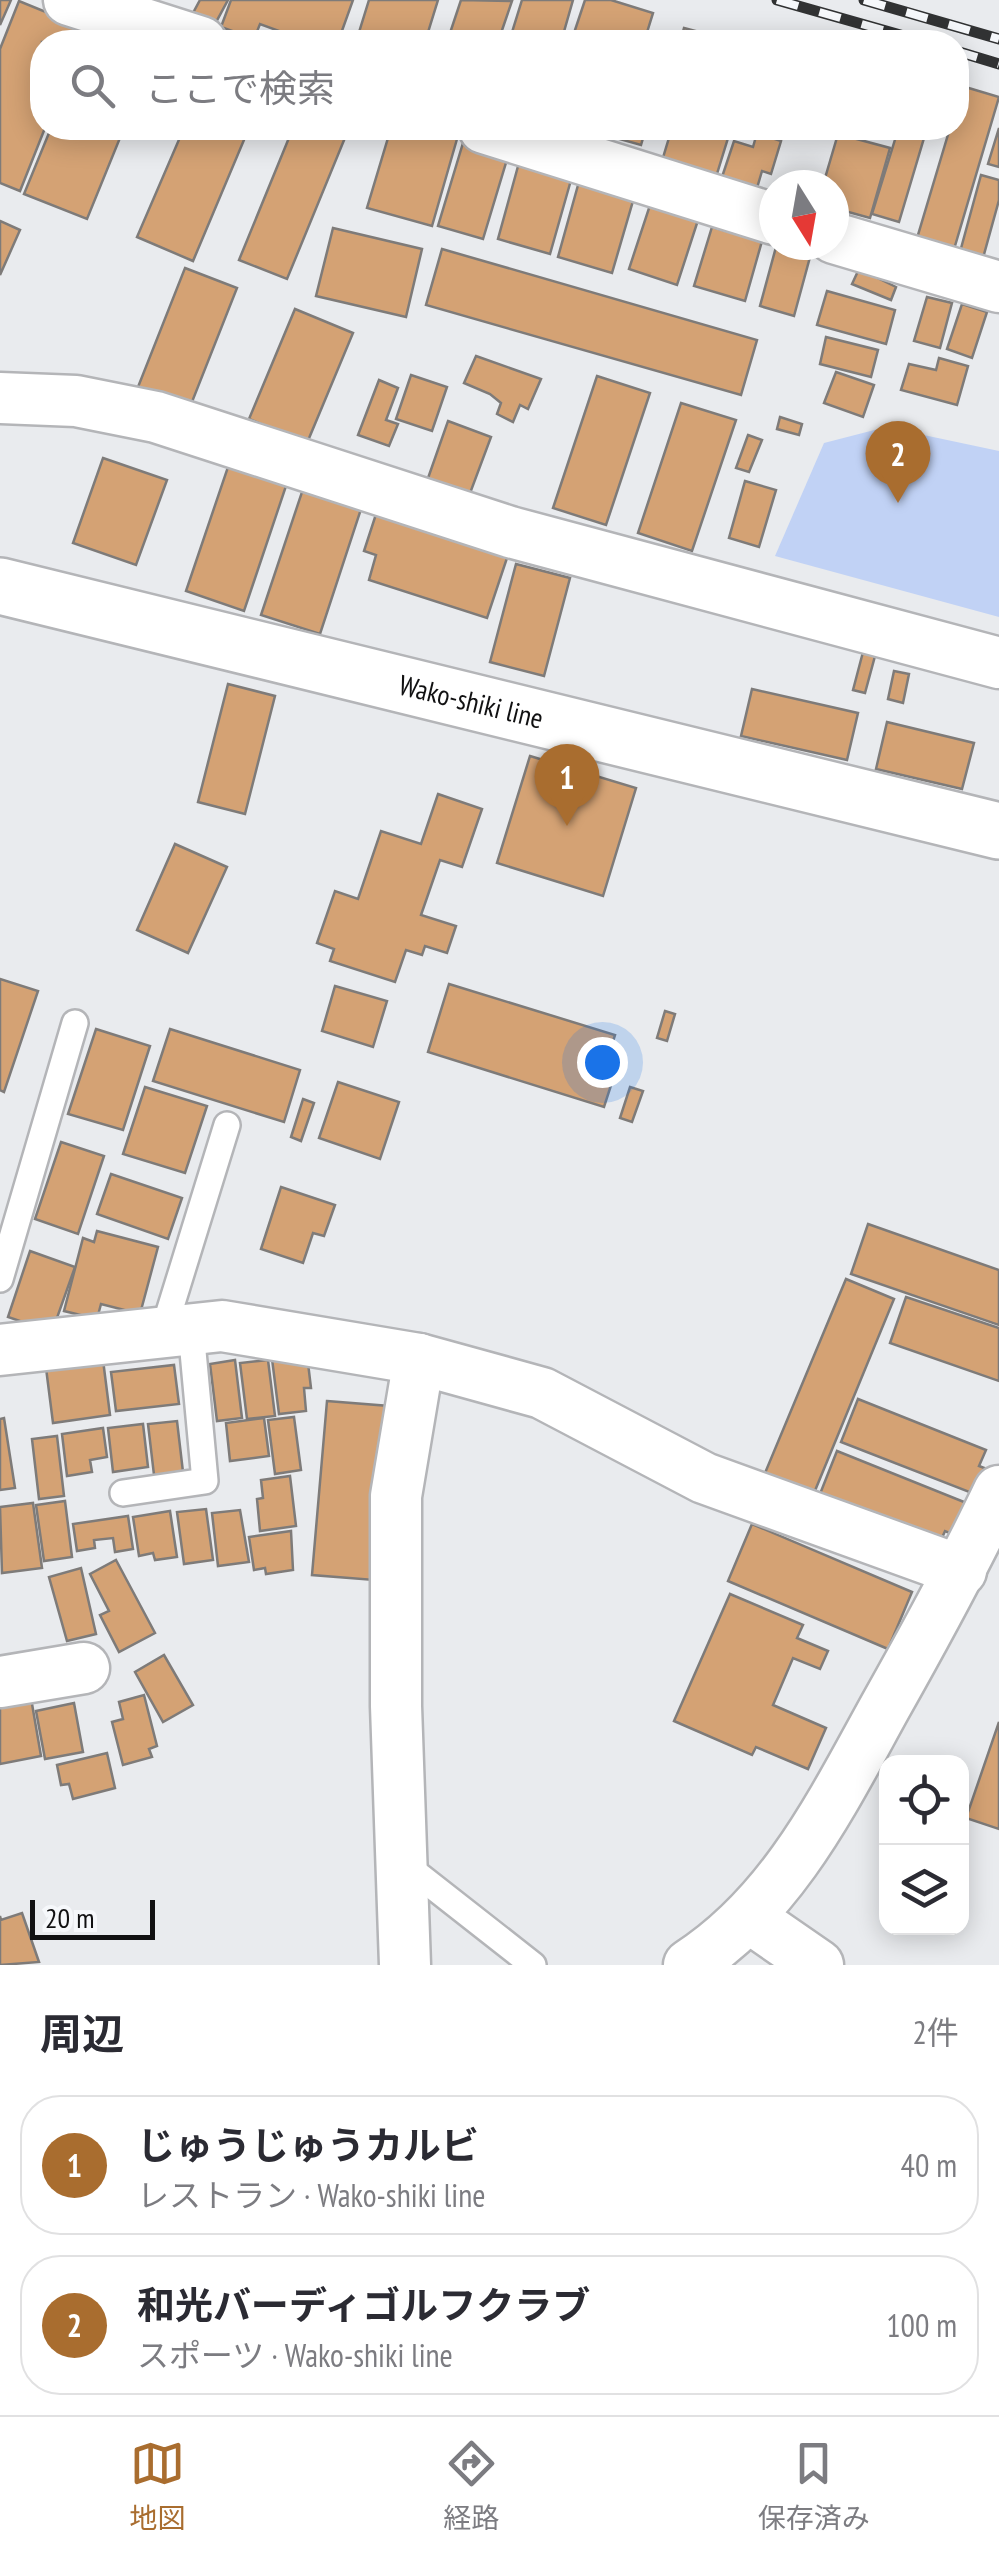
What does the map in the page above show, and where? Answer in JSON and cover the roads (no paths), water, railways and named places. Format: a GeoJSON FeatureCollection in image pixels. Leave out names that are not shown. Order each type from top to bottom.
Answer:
{"type":"FeatureCollection","features":[{"type":"Feature","properties":{"kind":"main road","name":"Wako-shiki line"},"geometry":{"type":"LineString","coordinates":[[0,586],[999,831]]}},
{"type":"Feature","properties":{"kind":"street"},"geometry":{"type":"LineString","coordinates":[[69,0],[163,30]]}},
{"type":"Feature","properties":{"kind":"street"},"geometry":{"type":"LineString","coordinates":[[522,140],[759,214]]}},
{"type":"Feature","properties":{"kind":"street"},"geometry":{"type":"LineString","coordinates":[[849,242],[999,287]]}},
{"type":"Feature","properties":{"kind":"street"},"geometry":{"type":"LineString","coordinates":[[0,398],[76,401],[156,417],[527,537],[999,663]]}},
{"type":"Feature","properties":{"kind":"street"},"geometry":{"type":"LineString","coordinates":[[0,1350],[222,1326],[418,1359],[542,1394],[704,1478],[979,1553]]}},
{"type":"Feature","properties":{"kind":"street"},"geometry":{"type":"LineString","coordinates":[[405,1965],[396,1496],[418,1359]]}},
{"type":"Feature","properties":{"kind":"street"},"geometry":{"type":"LineString","coordinates":[[689,1965],[750,1918],[814,1835],[979,1553],[999,1492]]}},
{"type":"Feature","properties":{"kind":"street"},"geometry":{"type":"LineString","coordinates":[[0,1682],[84,1668]]}},
{"type":"Feature","properties":{"kind":"street"},"geometry":{"type":"LineString","coordinates":[[750,1918],[818,1965]]}},
{"type":"Feature","properties":{"kind":"lane"},"geometry":{"type":"LineString","coordinates":[[0,1279],[75,1023]]}},
{"type":"Feature","properties":{"kind":"lane"},"geometry":{"type":"LineString","coordinates":[[123,1493],[205,1482],[177,1331],[227,1125]]}},
{"type":"Feature","properties":{"kind":"lane"},"geometry":{"type":"LineString","coordinates":[[401,1861],[533,1965]]}},
{"type":"Feature","properties":{"kind":"railway"},"geometry":{"type":"LineString","coordinates":[[777,0],[883,30]]}},
{"type":"Feature","properties":{"kind":"railway"},"geometry":{"type":"LineString","coordinates":[[864,0],[968,30]]}},
{"type":"Feature","properties":{"kind":"railway"},"geometry":{"type":"LineString","coordinates":[[969,30],[999,39]]}},
{"type":"Feature","properties":{"kind":"railway"},"geometry":{"type":"LineString","coordinates":[[969,55],[999,64]]}},
{"type":"Feature","properties":{"kind":"place","name":"和光バーディゴルフクラブ"},"geometry":{"type":"Point","coordinates":[898,503]}},
{"type":"Feature","properties":{"kind":"place","name":"じゅうじゅうカルビ"},"geometry":{"type":"Point","coordinates":[567,826]}}]}
